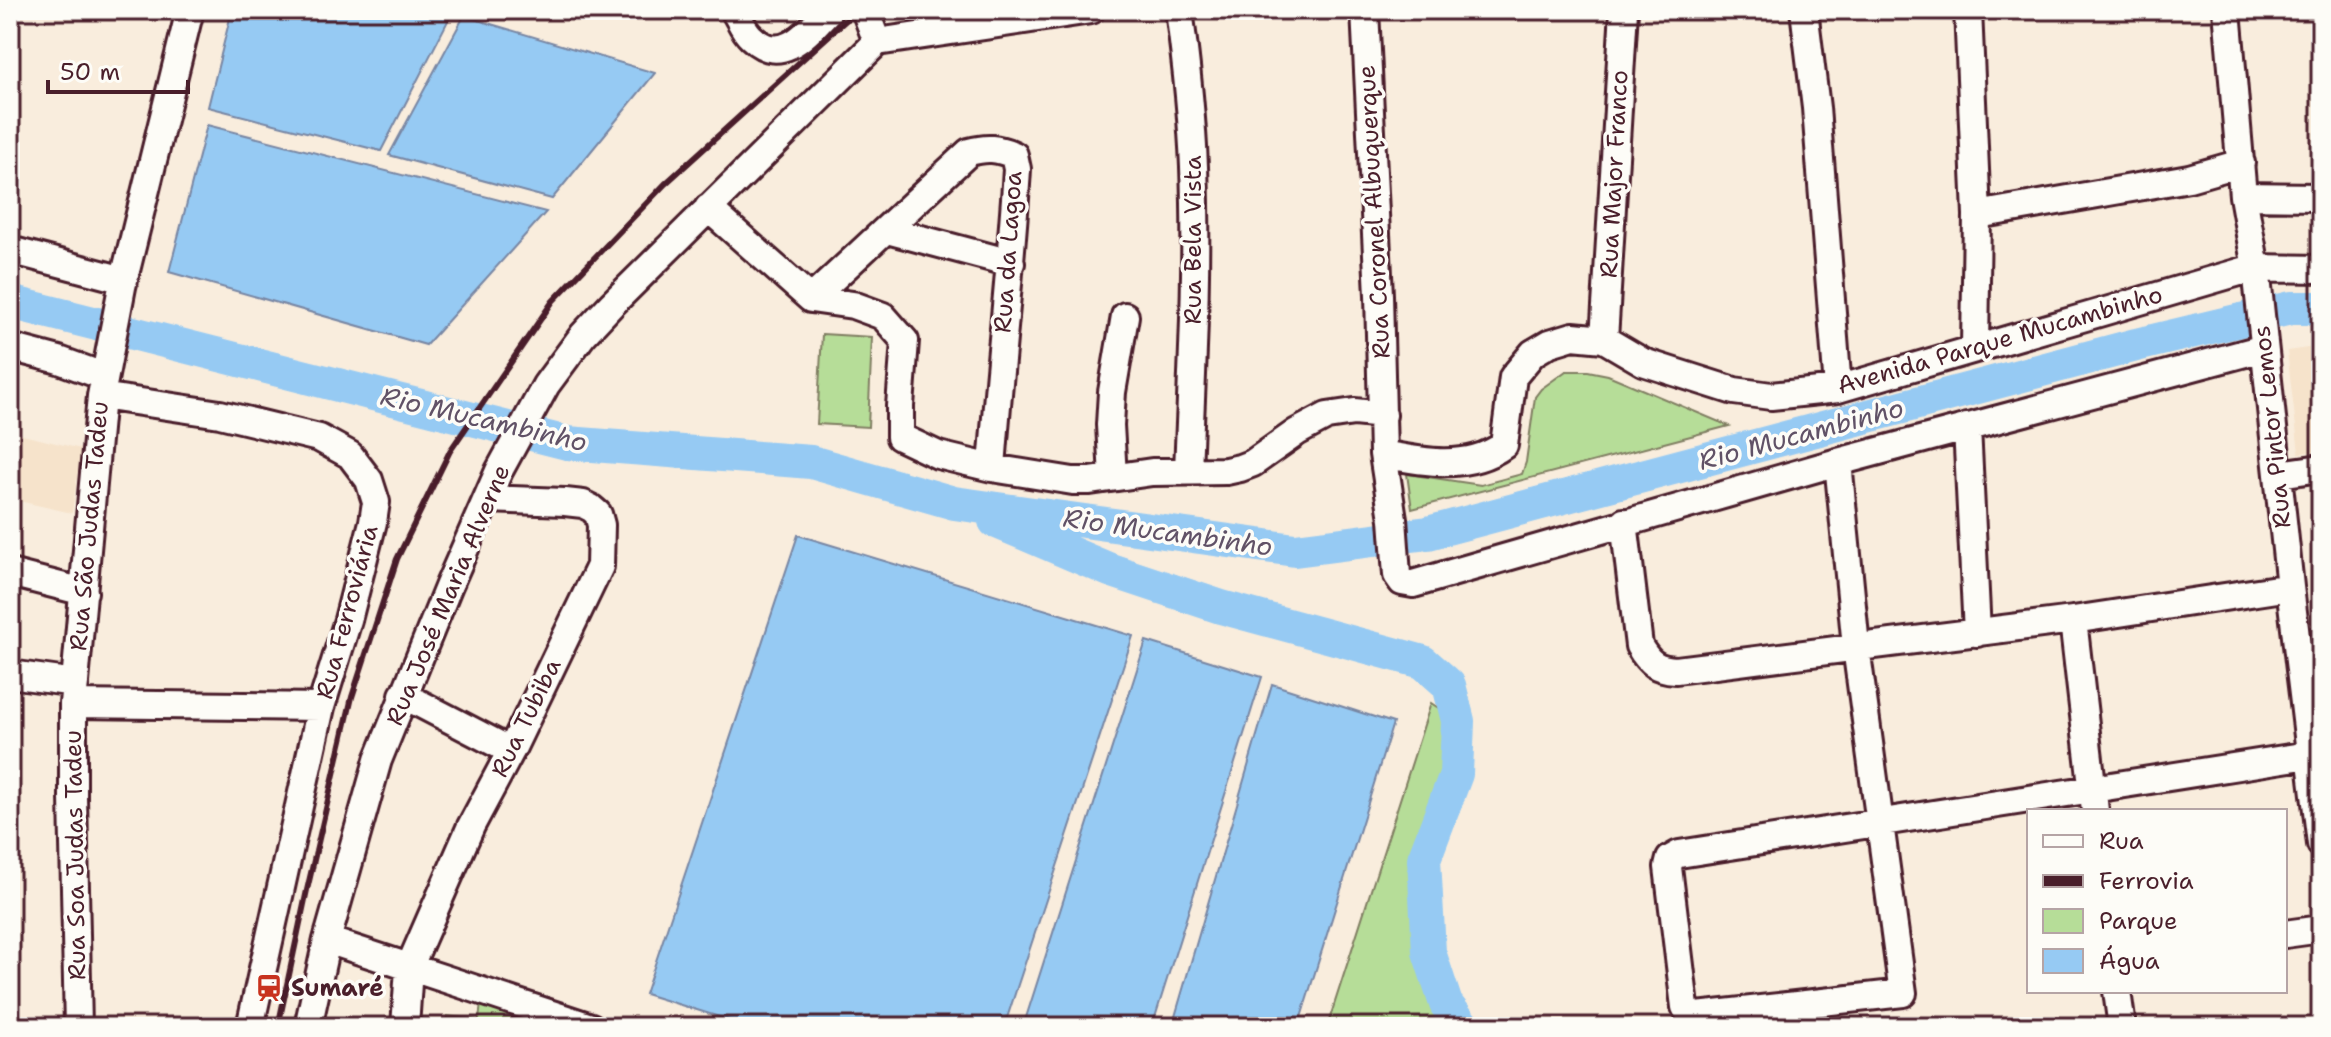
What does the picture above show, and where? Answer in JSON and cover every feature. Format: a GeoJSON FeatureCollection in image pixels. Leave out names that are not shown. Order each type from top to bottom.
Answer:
{"type":"FeatureCollection","features":[{"type":"Feature","properties":{"kind":"street","name":"Rua São Judas Tadeu"},"geometry":{"type":"LineString","coordinates":[[74,694],[103,380],[123,283],[190,10]]}},
{"type":"Feature","properties":{"kind":"street"},"geometry":{"type":"LineString","coordinates":[[734,10],[750,37],[771,50],[787,47],[801,39],[829,10]]}},
{"type":"Feature","properties":{"kind":"street"},"geometry":{"type":"LineString","coordinates":[[865,10],[877,42],[1091,10]]}},
{"type":"Feature","properties":{"kind":"street","name":"Rua Bela Vista"},"geometry":{"type":"LineString","coordinates":[[1179,10],[1188,77],[1194,169],[1194,320],[1188,471]]}},
{"type":"Feature","properties":{"kind":"street","name":"Rua Coronel Albuquerque"},"geometry":{"type":"LineString","coordinates":[[1365,10],[1383,454],[1399,580],[1413,584],[1624,522]]}},
{"type":"Feature","properties":{"kind":"street","name":"Rua Major Franco"},"geometry":{"type":"LineString","coordinates":[[1604,339],[1624,10]]}},
{"type":"Feature","properties":{"kind":"street"},"geometry":{"type":"LineString","coordinates":[[1804,10],[1816,108],[1838,389]]}},
{"type":"Feature","properties":{"kind":"street"},"geometry":{"type":"LineString","coordinates":[[1968,10],[1977,215],[1975,347]]}},
{"type":"Feature","properties":{"kind":"street","name":"Rua Pintor Lemos"},"geometry":{"type":"LineString","coordinates":[[2227,10],[2243,196],[2256,268],[2309,755],[2320,828]]}},
{"type":"Feature","properties":{"kind":"street","name":"Rua José Maria Alverne"},"geometry":{"type":"LineString","coordinates":[[308,1027],[327,940],[378,760],[499,471],[546,385],[583,335],[877,42]]}},
{"type":"Feature","properties":{"kind":"street","name":"Rua da Lagoa"},"geometry":{"type":"LineString","coordinates":[[811,299],[969,152],[985,147],[1014,155],[1017,169],[1011,263],[992,468]]}},
{"type":"Feature","properties":{"kind":"street"},"geometry":{"type":"LineString","coordinates":[[1977,215],[2189,178],[2241,163]]}},
{"type":"Feature","properties":{"kind":"street"},"geometry":{"type":"LineString","coordinates":[[2243,196],[2321,197]]}},
{"type":"Feature","properties":{"kind":"street"},"geometry":{"type":"LineString","coordinates":[[708,208],[811,299],[853,305],[883,316],[905,341],[900,437],[938,455],[992,468],[1073,481],[1152,472],[1240,468],[1327,416],[1354,412],[1383,415]]}},
{"type":"Feature","properties":{"kind":"street"},"geometry":{"type":"LineString","coordinates":[[887,230],[1011,263]]}},
{"type":"Feature","properties":{"kind":"street"},"geometry":{"type":"LineString","coordinates":[[10,250],[123,283]]}},
{"type":"Feature","properties":{"kind":"street","name":"Avenida Parque Mucambinho"},"geometry":{"type":"LineString","coordinates":[[1383,454],[1455,463],[1493,453],[1504,445],[1513,377],[1533,353],[1550,343],[1573,336],[1604,339],[1643,362],[1734,391],[1771,396],[1838,389],[2256,268],[2321,269]]}},
{"type":"Feature","properties":{"kind":"street"},"geometry":{"type":"LineString","coordinates":[[1113,477],[1112,392],[1125,316]]}},
{"type":"Feature","properties":{"kind":"street"},"geometry":{"type":"LineString","coordinates":[[2263,343],[1624,522],[1639,646],[1646,659],[1659,669],[1676,670],[1977,633],[2290,587]]}},
{"type":"Feature","properties":{"kind":"street","name":"Rua Ferroviária"},"geometry":{"type":"LineString","coordinates":[[10,347],[59,360],[103,380],[220,414],[319,438],[350,455],[369,480],[376,502],[373,522],[348,620],[321,707],[250,1027]]}},
{"type":"Feature","properties":{"kind":"street"},"geometry":{"type":"LineString","coordinates":[[1967,427],[1977,633]]}},
{"type":"Feature","properties":{"kind":"street"},"geometry":{"type":"LineString","coordinates":[[1838,462],[1856,647],[1881,823],[1903,993],[1697,1016],[1689,1013],[1685,1007],[1668,867],[1670,859],[1679,854],[1881,823],[2094,800],[2309,755]]}},
{"type":"Feature","properties":{"kind":"street"},"geometry":{"type":"LineString","coordinates":[[2279,474],[2321,468]]}},
{"type":"Feature","properties":{"kind":"street","name":"Rua Tubiba"},"geometry":{"type":"LineString","coordinates":[[405,1027],[409,968],[471,826],[511,751],[600,566],[602,536],[598,514],[583,504],[488,499]]}},
{"type":"Feature","properties":{"kind":"street"},"geometry":{"type":"LineString","coordinates":[[10,573],[84,592]]}},
{"type":"Feature","properties":{"kind":"street"},"geometry":{"type":"LineString","coordinates":[[2073,620],[2094,800]]}},
{"type":"Feature","properties":{"kind":"street"},"geometry":{"type":"LineString","coordinates":[[11,677],[74,694],[321,707]]}},
{"type":"Feature","properties":{"kind":"street","name":"Rua Soa Judas Tadeu"},"geometry":{"type":"LineString","coordinates":[[74,694],[78,1027]]}},
{"type":"Feature","properties":{"kind":"street"},"geometry":{"type":"LineString","coordinates":[[403,695],[511,751]]}},
{"type":"Feature","properties":{"kind":"street"},"geometry":{"type":"LineString","coordinates":[[2287,934],[2321,929]]}},
{"type":"Feature","properties":{"kind":"street"},"geometry":{"type":"LineString","coordinates":[[327,940],[591,1027]]}},
{"type":"Feature","properties":{"kind":"street"},"geometry":{"type":"LineString","coordinates":[[2117,993],[2122,1027]]}},
{"type":"Feature","properties":{"kind":"shaded area"},"geometry":{"type":"Polygon","coordinates":[[[2321,346],[2321,451],[2299,453],[2287,351],[2321,346]]]}},
{"type":"Feature","properties":{"kind":"shaded area"},"geometry":{"type":"Polygon","coordinates":[[[10,432],[81,449],[72,513],[10,499],[10,432]]]}},
{"type":"Feature","properties":{"kind":"green space"},"geometry":{"type":"Polygon","coordinates":[[[822,334],[872,337],[868,427],[817,424],[822,334]]]}},
{"type":"Feature","properties":{"kind":"green space"},"geometry":{"type":"Polygon","coordinates":[[[1566,371],[1608,375],[1729,426],[1412,509],[1407,474],[1481,485],[1522,474],[1535,397],[1566,371]]]}},
{"type":"Feature","properties":{"kind":"green space"},"geometry":{"type":"Polygon","coordinates":[[[1431,703],[1458,721],[1456,774],[1424,859],[1429,952],[1446,1004],[1464,1027],[1327,1027],[1431,703]]]}},
{"type":"Feature","properties":{"kind":"green space"},"geometry":{"type":"Polygon","coordinates":[[[482,995],[583,1027],[445,1027],[447,1016],[479,1020],[482,995]]]}},
{"type":"Feature","properties":{"kind":"water"},"geometry":{"type":"Polygon","coordinates":[[[232,10],[453,11],[381,151],[208,107],[232,10]]]}},
{"type":"Feature","properties":{"kind":"water"},"geometry":{"type":"Polygon","coordinates":[[[464,16],[655,73],[552,199],[389,155],[464,16]]]}},
{"type":"Feature","properties":{"kind":"water"},"geometry":{"type":"Polygon","coordinates":[[[207,125],[546,212],[426,345],[169,272],[207,125]]]}},
{"type":"Feature","properties":{"kind":"water"},"geometry":{"type":"Polygon","coordinates":[[[798,535],[1133,636],[1004,1027],[752,1027],[645,994],[798,535]]]}},
{"type":"Feature","properties":{"kind":"water"},"geometry":{"type":"Polygon","coordinates":[[[1146,641],[1262,677],[1152,1027],[1023,1027],[1146,641]]]}},
{"type":"Feature","properties":{"kind":"water"},"geometry":{"type":"Polygon","coordinates":[[[1272,684],[1393,723],[1298,1027],[1172,1027],[1272,684]]]}},
{"type":"Feature","properties":{"kind":"waterway","name":"Rio Mucambinho"},"geometry":{"type":"LineString","coordinates":[[10,302],[567,443],[811,462],[954,503],[1295,550],[1428,533],[2136,345],[2291,308],[2321,308]]}},
{"type":"Feature","properties":{"kind":"waterway"},"geometry":{"type":"LineString","coordinates":[[995,521],[1110,570],[1221,607],[1423,662],[1449,685],[1458,721],[1456,774],[1424,859],[1429,952],[1446,1004],[1464,1027]]}},
{"type":"Feature","properties":{"kind":"railway"},"geometry":{"type":"LineString","coordinates":[[278,1027],[352,697],[397,559],[450,451],[553,301],[665,184],[857,10]]}},
{"type":"Feature","properties":{"kind":"place","name":"Sumaré"},"geometry":{"type":"Point","coordinates":[269,988]}}]}
